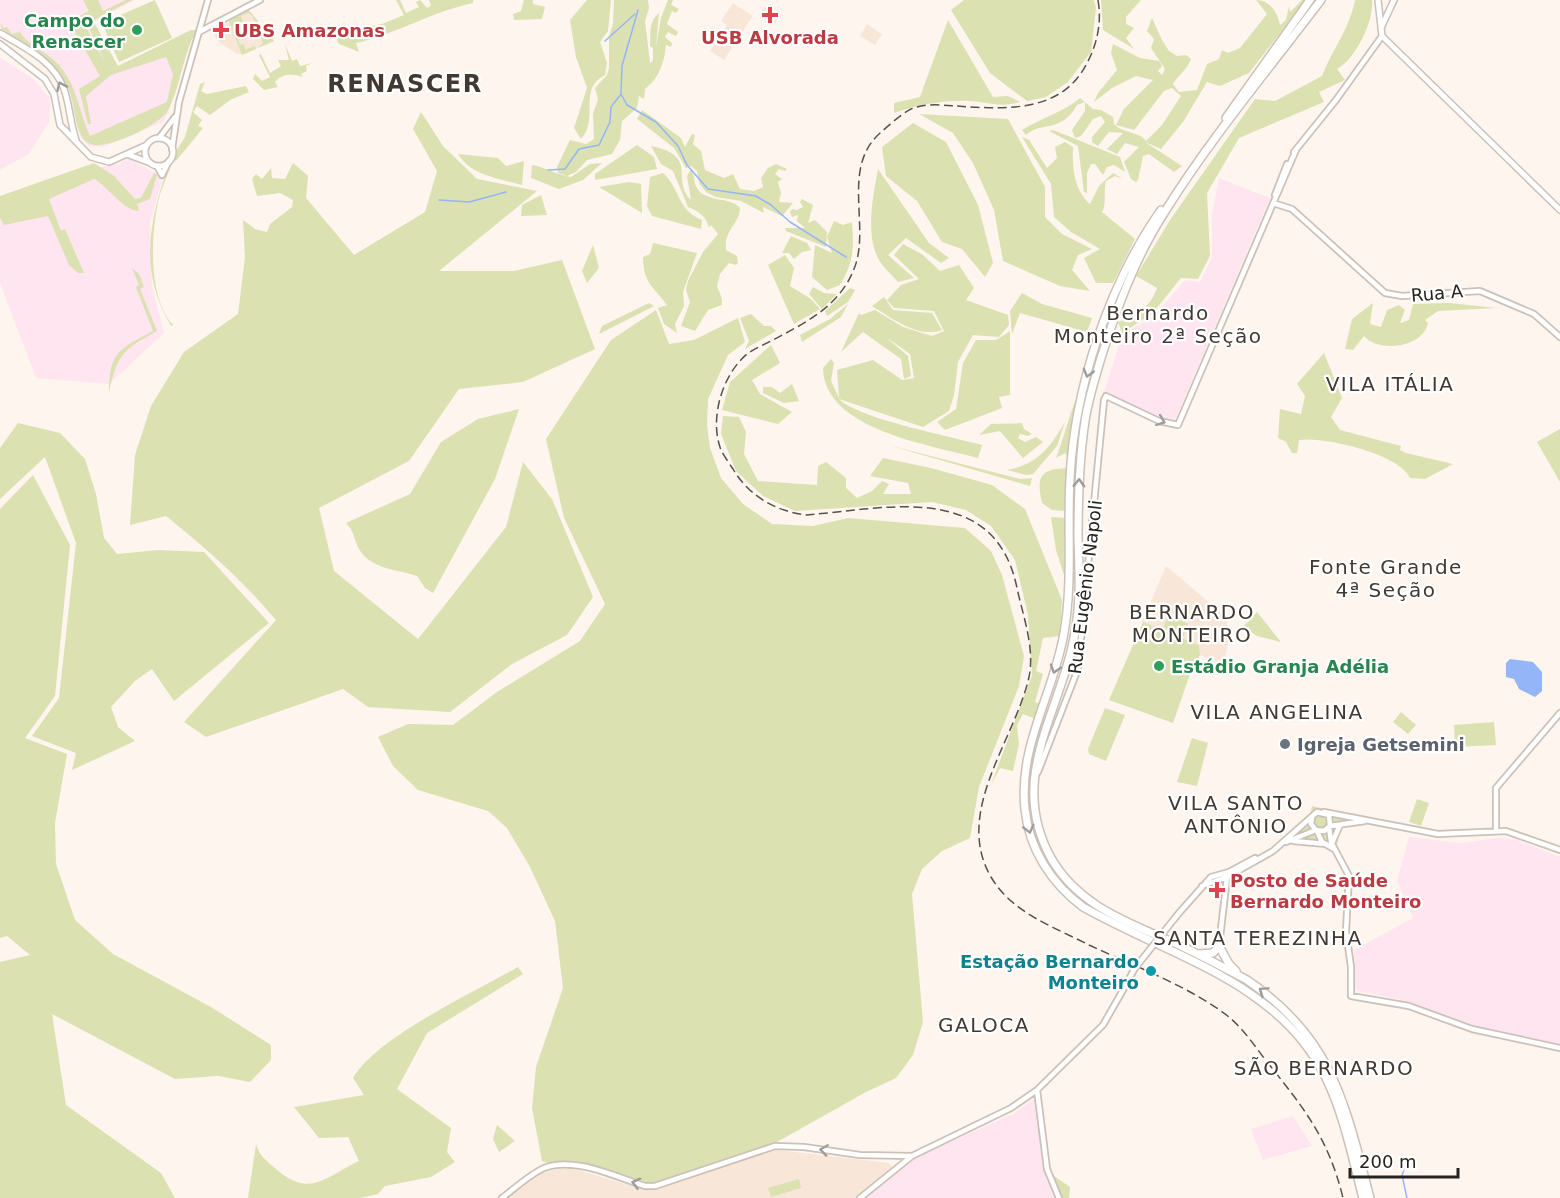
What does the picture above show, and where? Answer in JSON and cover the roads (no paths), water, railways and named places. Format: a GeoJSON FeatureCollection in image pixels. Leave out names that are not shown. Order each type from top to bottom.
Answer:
{"type":"FeatureCollection","features":[{"type":"Feature","properties":{"kind":"highway"},"geometry":{"type":"LineString","coordinates":[[1247,980],[1221,971],[1099,916],[1064,892],[1035,848],[1025,810],[1024,770],[1064,634],[1070,588],[1070,477],[1083,389],[1112,304],[1130,260],[1152,223],[1310,0]]}},
{"type":"Feature","properties":{"kind":"highway"},"geometry":{"type":"LineString","coordinates":[[1321,0],[1163,213],[1138,260],[1118,307],[1085,416],[1078,478],[1079,574],[1076,631],[1037,754],[1032,787],[1034,808],[1043,842],[1069,883],[1087,901],[1192,952],[1221,971],[1286,1022],[1312,1052],[1337,1103],[1363,1198]]}},
{"type":"Feature","properties":{"kind":"highway"},"geometry":{"type":"LineString","coordinates":[[1132,916],[1135,923],[1143,929]]}},
{"type":"Feature","properties":{"kind":"highway"},"geometry":{"type":"LineString","coordinates":[[1192,952],[1213,953],[1219,945],[1229,964],[1247,980],[1269,994],[1293,1018],[1322,1054],[1343,1100],[1370,1198]]}},
{"type":"Feature","properties":{"kind":"main road"},"geometry":{"type":"LineString","coordinates":[[1378,1],[1385,7],[1394,1]]}},
{"type":"Feature","properties":{"kind":"main road"},"geometry":{"type":"LineString","coordinates":[[1378,1],[1381,33],[1560,210]]}},
{"type":"Feature","properties":{"kind":"main road"},"geometry":{"type":"LineString","coordinates":[[1381,33],[1394,1]]}},
{"type":"Feature","properties":{"kind":"main road"},"geometry":{"type":"LineString","coordinates":[[0,33],[29,51],[51,69],[64,89],[77,141]]}},
{"type":"Feature","properties":{"kind":"main road"},"geometry":{"type":"LineString","coordinates":[[0,44],[39,73],[50,86],[60,125],[91,157],[110,162],[159,138],[167,141],[172,149],[169,160],[154,165],[141,158],[127,155]]}},
{"type":"Feature","properties":{"kind":"main road"},"geometry":{"type":"LineString","coordinates":[[60,125],[69,114]]}},
{"type":"Feature","properties":{"kind":"main road"},"geometry":{"type":"LineString","coordinates":[[147,145],[145,153],[154,165]]}},
{"type":"Feature","properties":{"kind":"street"},"geometry":{"type":"LineString","coordinates":[[172,149],[177,114],[208,0]]}},
{"type":"Feature","properties":{"kind":"street"},"geometry":{"type":"LineString","coordinates":[[199,32],[260,0]]}},
{"type":"Feature","properties":{"kind":"street"},"geometry":{"type":"LineString","coordinates":[[1274,200],[1292,153],[1330,107],[1381,33]]}},
{"type":"Feature","properties":{"kind":"street"},"geometry":{"type":"LineString","coordinates":[[159,138],[177,114]]}},
{"type":"Feature","properties":{"kind":"street"},"geometry":{"type":"LineString","coordinates":[[154,165],[162,176],[169,160]]}},
{"type":"Feature","properties":{"kind":"street","name":"Rua Eugênio Napoli"},"geometry":{"type":"LineString","coordinates":[[1034,808],[1040,769],[1078,669],[1103,405],[1106,396],[1159,421],[1178,425],[1274,200]]}},
{"type":"Feature","properties":{"kind":"street","name":"Rua A"},"geometry":{"type":"LineString","coordinates":[[1274,200],[1292,209],[1375,285],[1393,296],[1480,291],[1528,311],[1560,337]]}},
{"type":"Feature","properties":{"kind":"street"},"geometry":{"type":"LineString","coordinates":[[1496,831],[1496,788],[1560,713]]}},
{"type":"Feature","properties":{"kind":"street"},"geometry":{"type":"LineString","coordinates":[[1202,886],[1227,877],[1284,843],[1317,812],[1438,834],[1496,831],[1519,834],[1560,850]]}},
{"type":"Feature","properties":{"kind":"street"},"geometry":{"type":"LineString","coordinates":[[1324,812],[1330,818],[1329,843]]}},
{"type":"Feature","properties":{"kind":"street"},"geometry":{"type":"LineString","coordinates":[[1312,817],[1311,824],[1336,850],[1349,876],[1346,939],[1351,967],[1351,996],[1409,1006],[1472,1029],[1560,1048]]}},
{"type":"Feature","properties":{"kind":"street"},"geometry":{"type":"LineString","coordinates":[[860,1198],[912,1156],[1011,1108],[1037,1090],[1077,1054],[1102,1025],[1135,968],[1211,877],[1229,872],[1284,843],[1316,830],[1325,831],[1329,827],[1371,821]]}},
{"type":"Feature","properties":{"kind":"street"},"geometry":{"type":"LineString","coordinates":[[1329,843],[1340,825]]}},
{"type":"Feature","properties":{"kind":"street"},"geometry":{"type":"LineString","coordinates":[[1290,841],[1329,843]]}},
{"type":"Feature","properties":{"kind":"street"},"geometry":{"type":"LineString","coordinates":[[1219,945],[1227,877]]}},
{"type":"Feature","properties":{"kind":"street"},"geometry":{"type":"LineString","coordinates":[[1037,1090],[1047,1169],[1059,1198]]}},
{"type":"Feature","properties":{"kind":"street"},"geometry":{"type":"LineString","coordinates":[[502,1198],[543,1168],[571,1165],[645,1186],[655,1186],[764,1148],[804,1147],[912,1156]]}},
{"type":"Feature","properties":{"kind":"street"},"geometry":{"type":"LineString","coordinates":[[882,1155],[893,1160],[896,1168]]}},
{"type":"Feature","properties":{"kind":"water"},"geometry":{"type":"Polygon","coordinates":[[[1510,659],[1533,662],[1542,672],[1542,691],[1535,697],[1519,689],[1514,679],[1506,677],[1506,663],[1510,659]]]}},
{"type":"Feature","properties":{"kind":"waterway"},"geometry":{"type":"LineString","coordinates":[[548,170],[565,169],[579,149],[599,145],[610,122],[611,107],[621,94],[622,66],[638,10]]}},
{"type":"Feature","properties":{"kind":"waterway"},"geometry":{"type":"LineString","coordinates":[[605,41],[635,14]]}},
{"type":"Feature","properties":{"kind":"waterway"},"geometry":{"type":"LineString","coordinates":[[621,94],[627,105],[656,122],[678,146],[687,165],[708,189],[756,196],[771,205],[790,222],[846,257]]}},
{"type":"Feature","properties":{"kind":"waterway"},"geometry":{"type":"LineString","coordinates":[[439,200],[469,202],[506,192]]}},
{"type":"Feature","properties":{"kind":"waterway"},"geometry":{"type":"LineString","coordinates":[[1407,1198],[1402,1175],[1409,1159]]}},
{"type":"Feature","properties":{"kind":"railway"},"geometry":{"type":"LineString","coordinates":[[1098,0],[1099,25],[1093,50],[1075,81],[1061,92],[1046,100],[1011,107],[934,105],[916,107],[903,114],[879,134],[868,148],[861,164],[860,236],[854,269],[848,282],[830,304],[820,312],[796,328],[750,352],[738,363],[720,398],[716,425],[718,438],[721,450],[747,487],[764,501],[784,510],[807,515],[871,508],[934,509],[962,516],[986,530],[1005,554],[1017,588],[1028,632],[1030,655],[1029,677],[1022,701],[990,776],[983,802],[979,827],[981,852],[991,877],[1010,900],[1035,918],[1174,984],[1206,1001],[1233,1021],[1290,1091],[1312,1123],[1330,1157],[1343,1198]]}},
{"type":"Feature","properties":{"kind":"place","name":"USB Alvorada"},"geometry":{"type":"Point","coordinates":[770,15]}},
{"type":"Feature","properties":{"kind":"place","name":"Campo do Renascer"},"geometry":{"type":"Point","coordinates":[137,30]}},
{"type":"Feature","properties":{"kind":"place","name":"UBS Amazonas"},"geometry":{"type":"Point","coordinates":[221,30]}},
{"type":"Feature","properties":{"kind":"place","name":"Estádio Granja Adélia"},"geometry":{"type":"Point","coordinates":[1159,666]}},
{"type":"Feature","properties":{"kind":"place","name":"Igreja Getsemini"},"geometry":{"type":"Point","coordinates":[1285,744]}},
{"type":"Feature","properties":{"kind":"place","name":"Posto de Saúde Bernardo Monteiro"},"geometry":{"type":"Point","coordinates":[1217,890]}},
{"type":"Feature","properties":{"kind":"place","name":"Estação Bernardo Monteiro"},"geometry":{"type":"Point","coordinates":[1151,971]}},
{"type":"Feature","properties":{"kind":"district","name":"RENASCER"},"geometry":{"type":"Point","coordinates":[405,84]}},
{"type":"Feature","properties":{"kind":"district","name":"Bernardo Monteiro 2ª Seção"},"geometry":{"type":"Point","coordinates":[1158,324]}},
{"type":"Feature","properties":{"kind":"district","name":"VILA ITÁLIA"},"geometry":{"type":"Point","coordinates":[1390,384]}},
{"type":"Feature","properties":{"kind":"district","name":"Fonte Grande 4ª Seção"},"geometry":{"type":"Point","coordinates":[1386,578]}},
{"type":"Feature","properties":{"kind":"district","name":"BERNARDO MONTEIRO"},"geometry":{"type":"Point","coordinates":[1192,624]}},
{"type":"Feature","properties":{"kind":"district","name":"VILA ANGELINA"},"geometry":{"type":"Point","coordinates":[1277,712]}},
{"type":"Feature","properties":{"kind":"district","name":"VILA SANTO ANTÔNIO"},"geometry":{"type":"Point","coordinates":[1236,814]}},
{"type":"Feature","properties":{"kind":"district","name":"SANTA TEREZINHA"},"geometry":{"type":"Point","coordinates":[1258,938]}},
{"type":"Feature","properties":{"kind":"district","name":"GALOCA"},"geometry":{"type":"Point","coordinates":[984,1025]}},
{"type":"Feature","properties":{"kind":"district","name":"SÃO BERNARDO"},"geometry":{"type":"Point","coordinates":[1324,1068]}}]}
